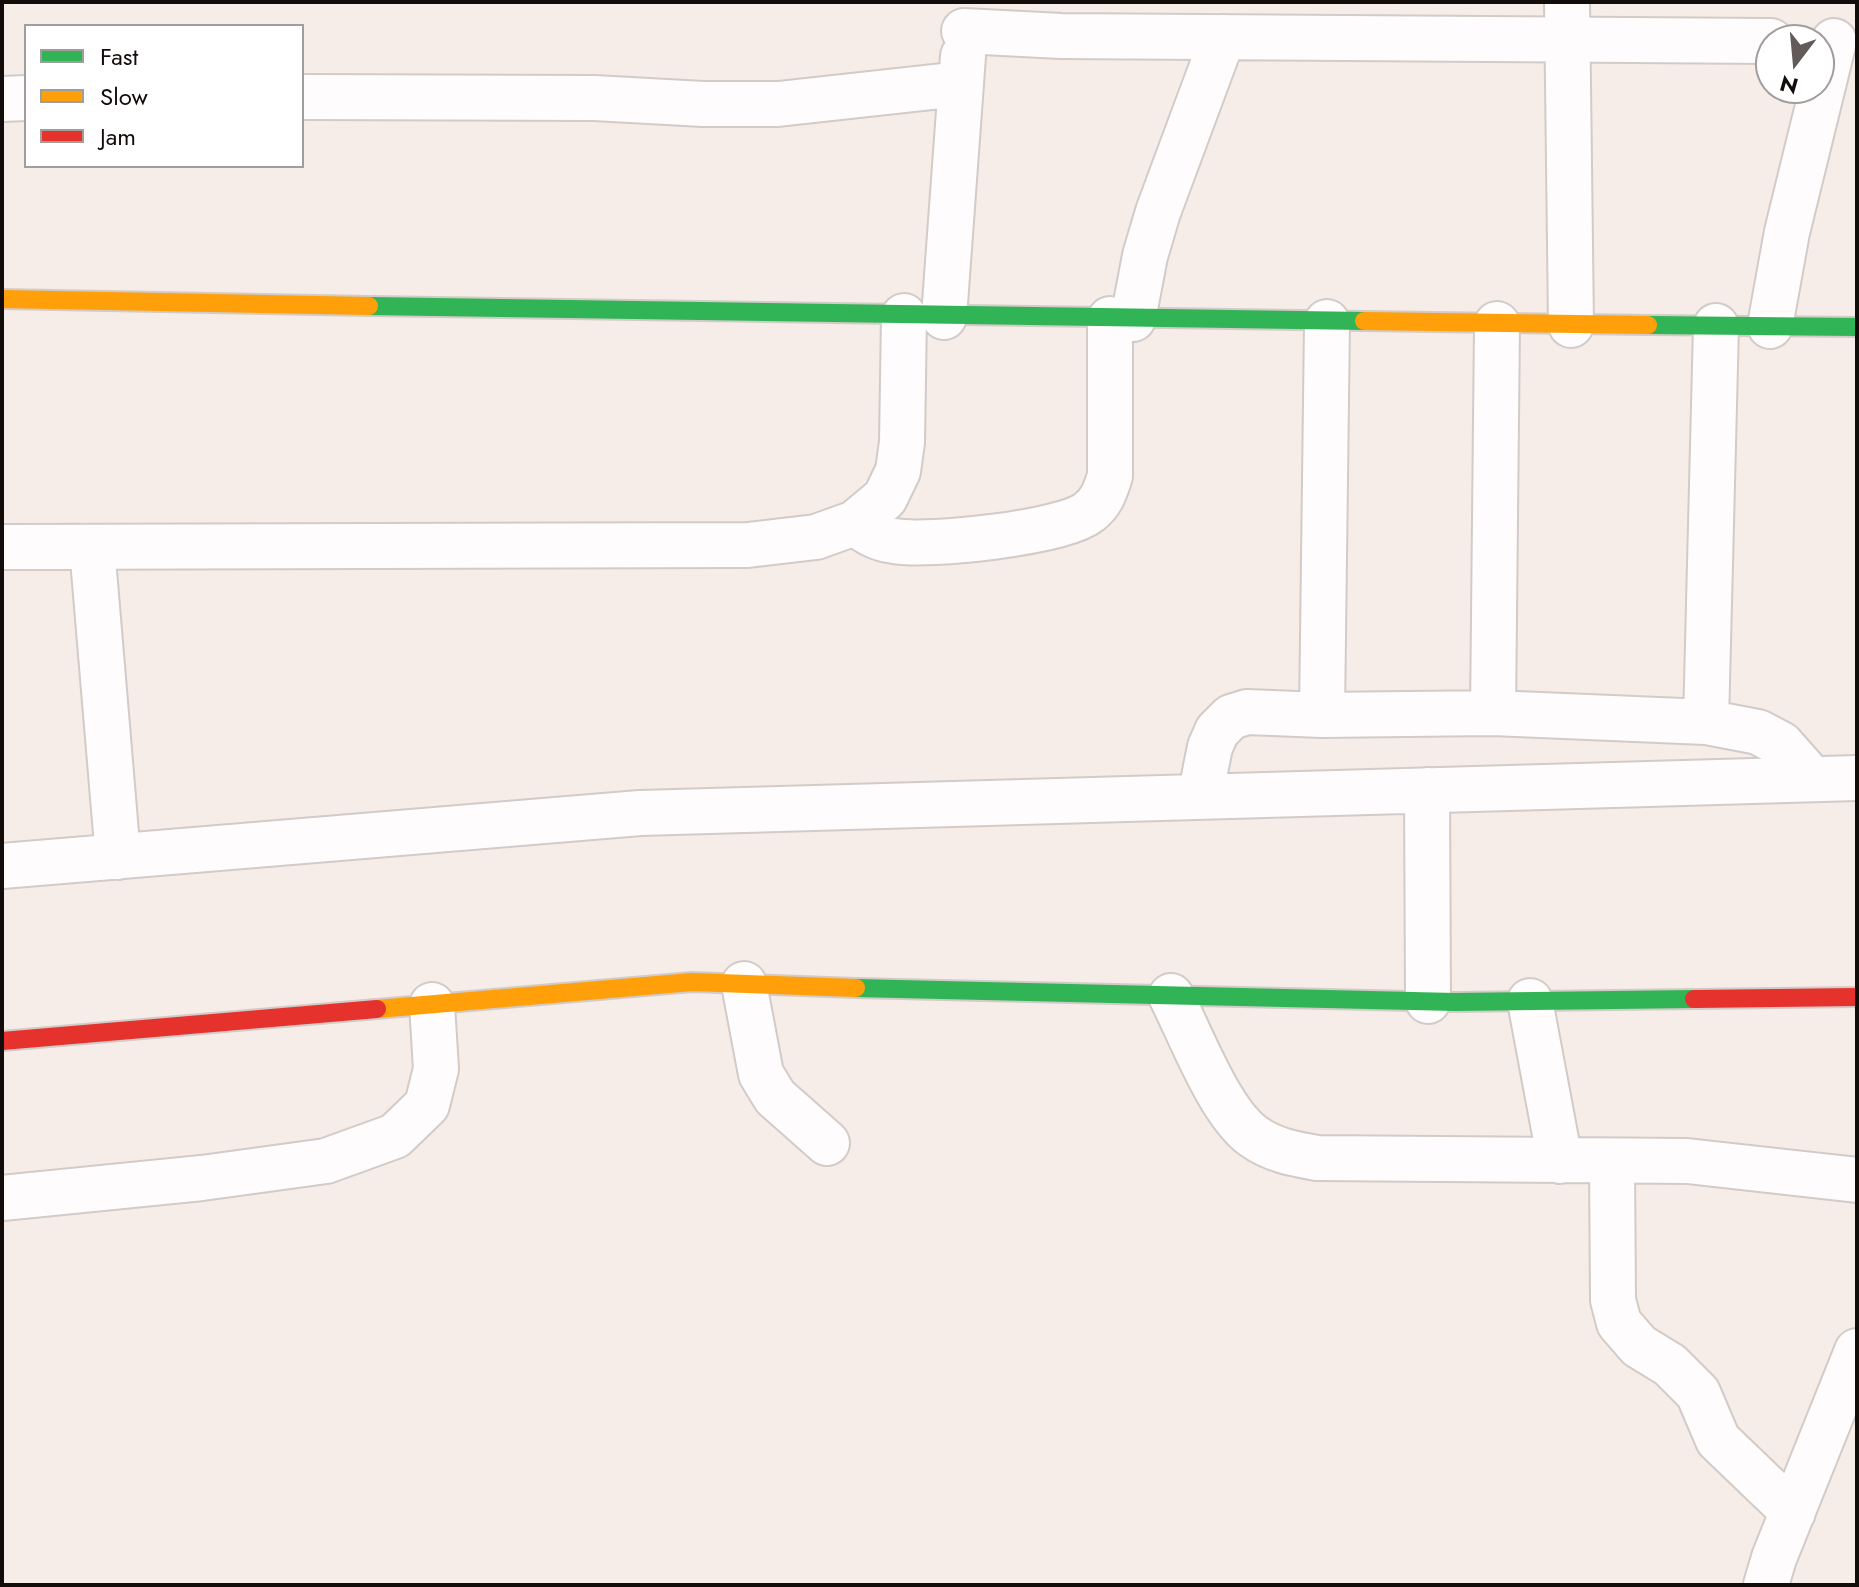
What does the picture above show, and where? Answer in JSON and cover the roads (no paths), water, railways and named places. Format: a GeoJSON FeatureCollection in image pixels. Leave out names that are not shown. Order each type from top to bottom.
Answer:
{"type":"FeatureCollection","features":[{"type":"Feature","properties":{"kind":"street"},"geometry":{"type":"LineString","coordinates":[[2,547],[748,545],[816,537],[855,523],[885,498],[898,471],[960,84],[965,17],[1061,36],[1223,37],[1346,20],[1567,21],[1755,39]]}},
{"type":"Feature","properties":{"kind":"street"},"geometry":{"type":"LineString","coordinates":[[1567,21],[1571,325]]}},
{"type":"Feature","properties":{"kind":"street"},"geometry":{"type":"LineString","coordinates":[[855,523],[870,535],[917,543],[1031,532],[1086,515],[1102,500],[1110,476],[1122,319],[1223,37]]}},
{"type":"Feature","properties":{"kind":"street"},"geometry":{"type":"LineString","coordinates":[[1770,326],[1787,232],[1837,41]]}},
{"type":"Feature","properties":{"kind":"street"},"geometry":{"type":"LineString","coordinates":[[304,97],[594,98],[703,104],[778,104],[960,84]]}},
{"type":"Feature","properties":{"kind":"street"},"geometry":{"type":"LineString","coordinates":[[2,99],[24,98]]}},
{"type":"Feature","properties":{"kind":"street"},"geometry":{"type":"LineString","coordinates":[[2,299],[924,317],[1857,327]]}},
{"type":"Feature","properties":{"kind":"street"},"geometry":{"type":"LineString","coordinates":[[1322,715],[1327,322]]}},
{"type":"Feature","properties":{"kind":"street"},"geometry":{"type":"LineString","coordinates":[[1493,713],[1497,324]]}},
{"type":"Feature","properties":{"kind":"street"},"geometry":{"type":"LineString","coordinates":[[1706,722],[1716,326]]}},
{"type":"Feature","properties":{"kind":"street"},"geometry":{"type":"LineString","coordinates":[[92,547],[118,857]]}},
{"type":"Feature","properties":{"kind":"street"},"geometry":{"type":"LineString","coordinates":[[1200,797],[1210,747],[1217,731],[1231,717],[1247,712],[1322,715],[1493,713],[1706,722],[1758,732],[1781,744],[1812,779]]}},
{"type":"Feature","properties":{"kind":"street"},"geometry":{"type":"LineString","coordinates":[[2,866],[640,813],[1857,778]]}},
{"type":"Feature","properties":{"kind":"street"},"geometry":{"type":"LineString","coordinates":[[1427,790],[1428,1001]]}},
{"type":"Feature","properties":{"kind":"street"},"geometry":{"type":"LineString","coordinates":[[2,1041],[692,982],[1428,1001],[1857,997]]}},
{"type":"Feature","properties":{"kind":"street"},"geometry":{"type":"LineString","coordinates":[[744,984],[761,1074],[775,1097],[827,1143]]}},
{"type":"Feature","properties":{"kind":"street"},"geometry":{"type":"LineString","coordinates":[[1171,996],[1227,1108],[1252,1135],[1282,1152],[1317,1158],[1687,1161],[1857,1180]]}},
{"type":"Feature","properties":{"kind":"street"},"geometry":{"type":"LineString","coordinates":[[1530,1001],[1560,1161]]}},
{"type":"Feature","properties":{"kind":"street"},"geometry":{"type":"LineString","coordinates":[[2,1198],[202,1178],[326,1161],[395,1136],[427,1105],[436,1069],[432,1005]]}},
{"type":"Feature","properties":{"kind":"street"},"geometry":{"type":"LineString","coordinates":[[1612,1162],[1613,1300],[1619,1323],[1639,1346],[1670,1365],[1698,1393],[1718,1440],[1793,1512]]}},
{"type":"Feature","properties":{"kind":"street"},"geometry":{"type":"LineString","coordinates":[[1766,1585],[1857,1351]]}}]}
